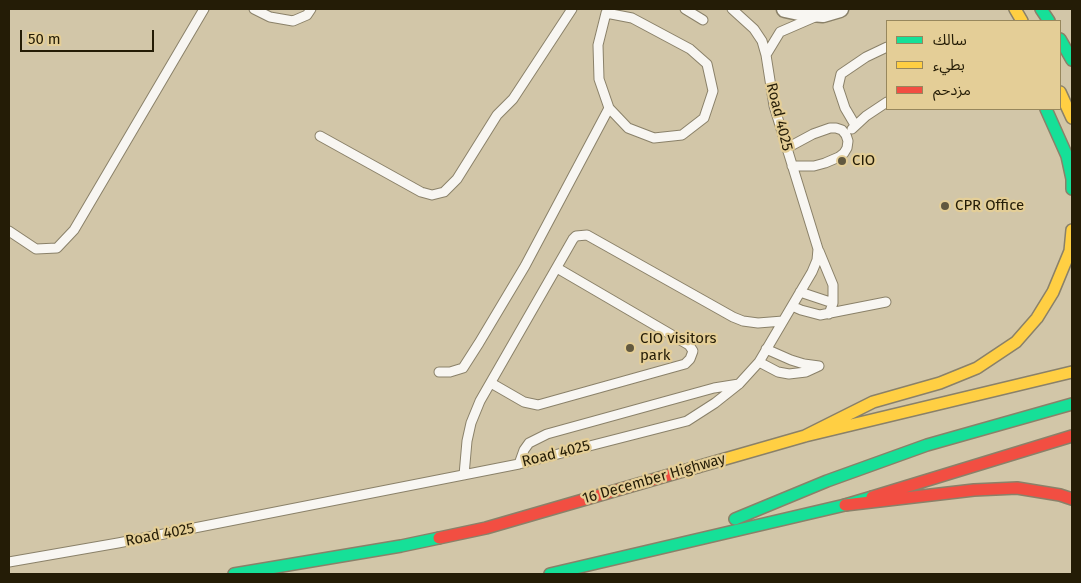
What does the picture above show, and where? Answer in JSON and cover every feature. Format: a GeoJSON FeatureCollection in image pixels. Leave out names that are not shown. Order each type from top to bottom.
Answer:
{"type":"FeatureCollection","features":[{"type":"Feature","properties":{"kind":"main road"},"geometry":{"type":"LineString","coordinates":[[1015,9],[1021,20]]}},
{"type":"Feature","properties":{"kind":"main road"},"geometry":{"type":"LineString","coordinates":[[1041,9],[1048,20]]}},
{"type":"Feature","properties":{"kind":"main road"},"geometry":{"type":"LineString","coordinates":[[1061,41],[1072,60]]}},
{"type":"Feature","properties":{"kind":"main road"},"geometry":{"type":"LineString","coordinates":[[1061,94],[1072,118]]}},
{"type":"Feature","properties":{"kind":"main road"},"geometry":{"type":"LineString","coordinates":[[1046,110],[1067,156],[1072,189]]}},
{"type":"Feature","properties":{"kind":"main road"},"geometry":{"type":"LineString","coordinates":[[805,436],[873,402],[940,382],[977,368],[1016,342],[1037,318],[1053,292],[1070,251],[1072,230]]}},
{"type":"Feature","properties":{"kind":"main road","name":"16 December Highway"},"geometry":{"type":"LineString","coordinates":[[234,574],[392,548],[486,528],[805,436],[1072,372]]}},
{"type":"Feature","properties":{"kind":"main road"},"geometry":{"type":"LineString","coordinates":[[671,546],[826,481],[927,445],[1072,404]]}},
{"type":"Feature","properties":{"kind":"main road"},"geometry":{"type":"LineString","coordinates":[[550,574],[845,505],[1072,436]]}},
{"type":"Feature","properties":{"kind":"main road"},"geometry":{"type":"LineString","coordinates":[[845,505],[974,490],[1017,488],[1060,495],[1072,499]]}},
{"type":"Feature","properties":{"kind":"street"},"geometry":{"type":"LineString","coordinates":[[785,9],[823,14],[840,9]]}},
{"type":"Feature","properties":{"kind":"lane"},"geometry":{"type":"LineString","coordinates":[[9,231],[36,249],[57,248],[74,230],[204,9]]}},
{"type":"Feature","properties":{"kind":"lane"},"geometry":{"type":"LineString","coordinates":[[254,9],[272,13],[292,21],[307,15],[311,9]]}},
{"type":"Feature","properties":{"kind":"lane"},"geometry":{"type":"LineString","coordinates":[[320,136],[421,192],[432,195],[444,192],[457,179],[497,115],[513,99],[572,9]]}},
{"type":"Feature","properties":{"kind":"lane"},"geometry":{"type":"LineString","coordinates":[[685,9],[703,20]]}},
{"type":"Feature","properties":{"kind":"lane","name":"Road 4025"},"geometry":{"type":"LineString","coordinates":[[9,562],[118,544],[519,464],[687,421],[715,404],[739,384],[759,362],[812,272],[817,260],[818,249],[774,106],[762,41],[754,29],[732,9]]}},
{"type":"Feature","properties":{"kind":"lane"},"geometry":{"type":"LineString","coordinates":[[607,11],[632,18],[690,49],[707,64],[713,91],[704,118],[682,135],[654,138],[628,128],[609,108],[599,78],[598,46],[607,11]]}},
{"type":"Feature","properties":{"kind":"lane"},"geometry":{"type":"LineString","coordinates":[[766,55],[780,32],[823,14]]}},
{"type":"Feature","properties":{"kind":"lane"},"geometry":{"type":"LineString","coordinates":[[855,125],[845,108],[838,87],[841,74],[886,47]]}},
{"type":"Feature","properties":{"kind":"lane"},"geometry":{"type":"LineString","coordinates":[[846,135],[866,116],[886,103]]}},
{"type":"Feature","properties":{"kind":"lane"},"geometry":{"type":"LineString","coordinates":[[439,372],[450,372],[463,368],[525,266],[609,108]]}},
{"type":"Feature","properties":{"kind":"lane"},"geometry":{"type":"LineString","coordinates":[[787,148],[804,138],[830,128],[842,130],[848,141],[847,148],[839,157],[814,166],[792,166]]}},
{"type":"Feature","properties":{"kind":"lane"},"geometry":{"type":"LineString","coordinates":[[464,475],[471,423],[480,401],[573,239],[580,235],[587,235],[733,317],[743,321],[758,323],[783,321]]}},
{"type":"Feature","properties":{"kind":"lane"},"geometry":{"type":"LineString","coordinates":[[818,249],[833,285],[833,303],[829,314]]}},
{"type":"Feature","properties":{"kind":"lane"},"geometry":{"type":"LineString","coordinates":[[491,383],[524,402],[538,405],[685,364],[690,359],[693,351],[689,345],[557,268]]}},
{"type":"Feature","properties":{"kind":"lane"},"geometry":{"type":"LineString","coordinates":[[800,292],[833,303]]}},
{"type":"Feature","properties":{"kind":"lane"},"geometry":{"type":"LineString","coordinates":[[792,306],[810,314],[829,314],[886,302]]}},
{"type":"Feature","properties":{"kind":"lane"},"geometry":{"type":"LineString","coordinates":[[759,362],[778,372],[789,374],[806,372],[819,366],[791,360],[766,349]]}},
{"type":"Feature","properties":{"kind":"lane"},"geometry":{"type":"LineString","coordinates":[[519,464],[529,442],[547,434],[714,388],[739,384]]}},
{"type":"Feature","properties":{"kind":"traffic: fast"},"geometry":{"type":"LineString","coordinates":[[1041,9],[1048,20]]}},
{"type":"Feature","properties":{"kind":"traffic: fast"},"geometry":{"type":"LineString","coordinates":[[1061,41],[1072,60]]}},
{"type":"Feature","properties":{"kind":"traffic: fast"},"geometry":{"type":"LineString","coordinates":[[1046,110],[1067,156],[1072,189]]}},
{"type":"Feature","properties":{"kind":"traffic: fast"},"geometry":{"type":"LineString","coordinates":[[735,519],[827,481],[927,445],[1072,404]]}},
{"type":"Feature","properties":{"kind":"traffic: fast"},"geometry":{"type":"LineString","coordinates":[[550,574],[845,505],[872,497]]}},
{"type":"Feature","properties":{"kind":"traffic: fast"},"geometry":{"type":"LineString","coordinates":[[234,574],[439,538]]}},
{"type":"Feature","properties":{"kind":"traffic: slow"},"geometry":{"type":"LineString","coordinates":[[1015,9],[1021,20]]}},
{"type":"Feature","properties":{"kind":"traffic: slow"},"geometry":{"type":"LineString","coordinates":[[1061,94],[1072,118]]}},
{"type":"Feature","properties":{"kind":"traffic: slow"},"geometry":{"type":"LineString","coordinates":[[805,436],[873,402],[940,383],[977,368],[1016,342],[1037,318],[1053,292],[1070,251],[1072,230]]}},
{"type":"Feature","properties":{"kind":"traffic: slow"},"geometry":{"type":"LineString","coordinates":[[697,467],[805,436],[1072,372]]}},
{"type":"Feature","properties":{"kind":"traffic: jam"},"geometry":{"type":"LineString","coordinates":[[872,497],[1072,436]]}},
{"type":"Feature","properties":{"kind":"traffic: jam"},"geometry":{"type":"LineString","coordinates":[[439,538],[486,528],[697,467]]}},
{"type":"Feature","properties":{"kind":"traffic: jam"},"geometry":{"type":"LineString","coordinates":[[845,505],[974,490],[1017,488],[1060,495],[1072,499]]}},
{"type":"Feature","properties":{"kind":"place","name":"CIO"},"geometry":{"type":"Point","coordinates":[842,161]}},
{"type":"Feature","properties":{"kind":"place","name":"CPR Office"},"geometry":{"type":"Point","coordinates":[945,206]}},
{"type":"Feature","properties":{"kind":"place","name":"CIO visitors park"},"geometry":{"type":"Point","coordinates":[630,348]}}]}
